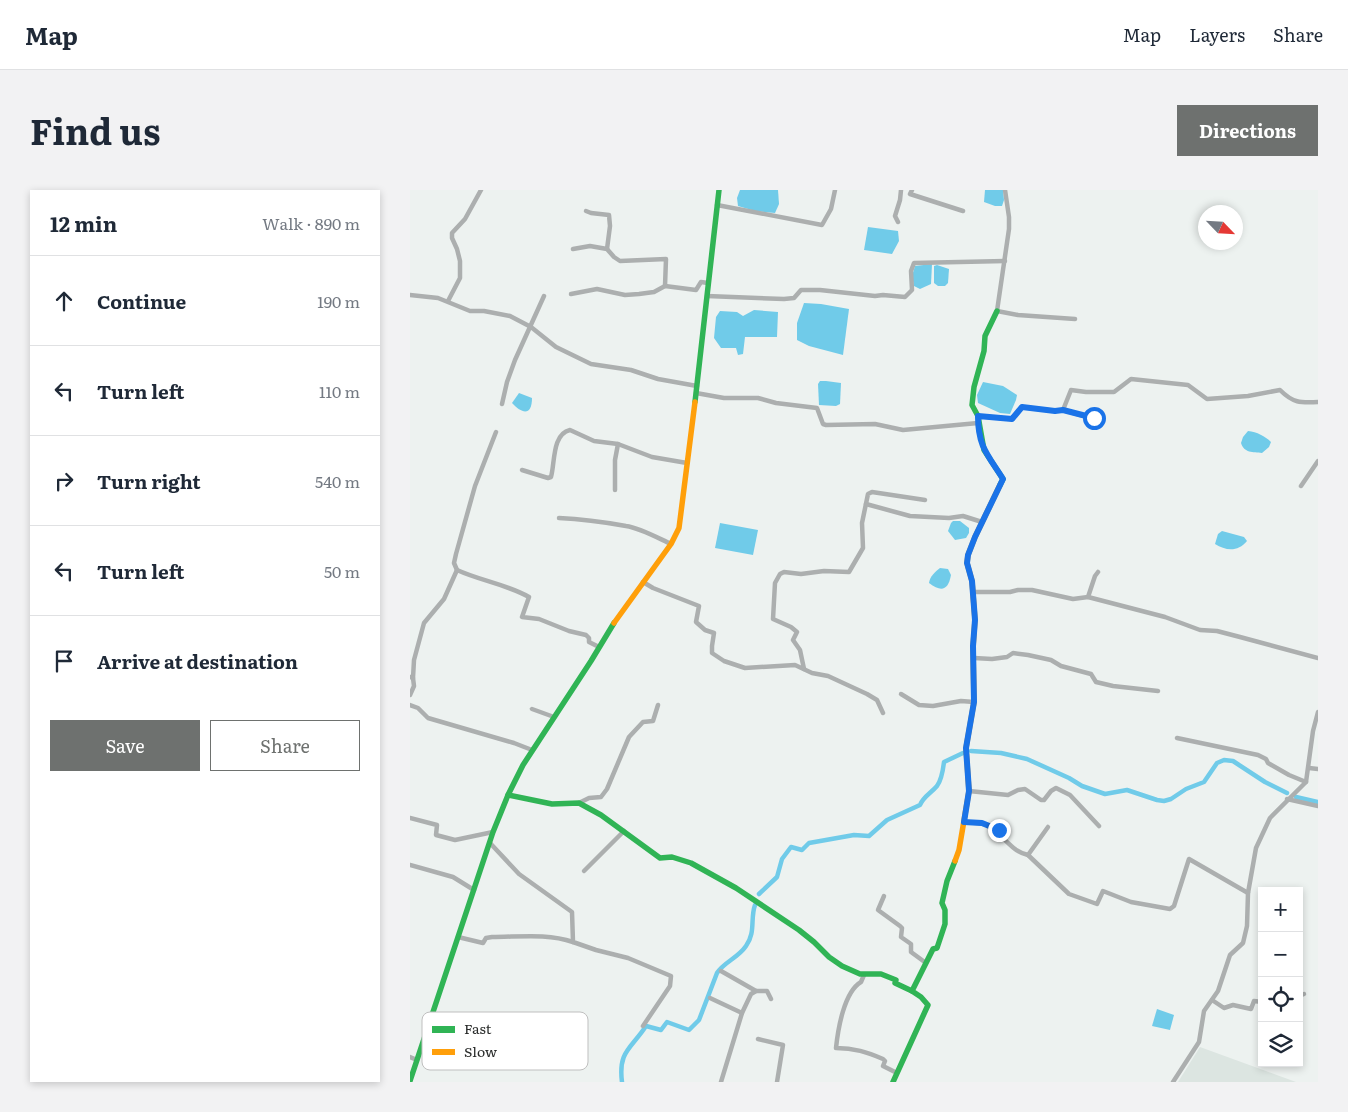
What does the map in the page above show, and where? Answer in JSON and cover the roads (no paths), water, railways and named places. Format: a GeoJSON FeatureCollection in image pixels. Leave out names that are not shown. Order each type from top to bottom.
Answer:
{"type":"FeatureCollection","features":[{"type":"Feature","properties":{"kind":"street"},"geometry":{"type":"LineString","coordinates":[[448,301],[460,278],[460,261],[452,233],[465,219],[481,190]]}},
{"type":"Feature","properties":{"kind":"street"},"geometry":{"type":"LineString","coordinates":[[433,1012],[493,832],[523,764],[619,614],[671,544],[679,528],[719,190]]}},
{"type":"Feature","properties":{"kind":"street"},"geometry":{"type":"LineString","coordinates":[[717,205],[822,225],[831,209],[835,190]]}},
{"type":"Feature","properties":{"kind":"street"},"geometry":{"type":"LineString","coordinates":[[898,222],[895,216],[901,190]]}},
{"type":"Feature","properties":{"kind":"street"},"geometry":{"type":"LineString","coordinates":[[912,190],[910,194],[963,211]]}},
{"type":"Feature","properties":{"kind":"street"},"geometry":{"type":"LineString","coordinates":[[912,992],[933,949],[937,948],[945,924],[945,910],[942,903],[947,881],[960,850],[969,791],[966,748],[974,702],[975,620],[973,592],[967,563],[968,555],[982,522],[1003,479],[984,450],[978,416],[972,405],[974,387],[984,351],[985,336],[997,311],[1005,260],[1009,216],[1005,190]]}},
{"type":"Feature","properties":{"kind":"street"},"geometry":{"type":"LineString","coordinates":[[586,210],[591,213],[609,215],[607,249]]}},
{"type":"Feature","properties":{"kind":"street"},"geometry":{"type":"LineString","coordinates":[[573,249],[590,246],[607,249],[620,261],[666,259],[665,286]]}},
{"type":"Feature","properties":{"kind":"street"},"geometry":{"type":"LineString","coordinates":[[707,296],[784,299],[794,298],[801,290],[820,290],[905,297],[912,290],[911,271],[914,263],[1005,260]]}},
{"type":"Feature","properties":{"kind":"street"},"geometry":{"type":"LineString","coordinates":[[571,294],[597,289],[624,294],[639,294],[654,292],[665,286],[696,290],[701,282],[708,283]]}},
{"type":"Feature","properties":{"kind":"street"},"geometry":{"type":"LineString","coordinates":[[410,295],[448,301],[470,311],[484,311],[510,316],[531,327],[556,347],[591,364],[630,370],[658,379],[697,386]]}},
{"type":"Feature","properties":{"kind":"street"},"geometry":{"type":"LineString","coordinates":[[502,404],[515,360],[544,296]]}},
{"type":"Feature","properties":{"kind":"street"},"geometry":{"type":"LineString","coordinates":[[997,311],[1018,315],[1075,319]]}},
{"type":"Feature","properties":{"kind":"street"},"geometry":{"type":"LineString","coordinates":[[1063,410],[1071,390],[1114,392],[1131,379],[1188,385],[1207,399],[1248,396],[1280,390],[1288,398],[1301,403],[1318,402]]}},
{"type":"Feature","properties":{"kind":"street"},"geometry":{"type":"LineString","coordinates":[[696,393],[724,398],[758,398],[776,403],[817,408],[823,424],[826,425],[875,424],[903,430],[978,423]]}},
{"type":"Feature","properties":{"kind":"street"},"geometry":{"type":"LineString","coordinates":[[978,416],[1012,419],[1022,407],[1055,411],[1063,410],[1094,418]]}},
{"type":"Feature","properties":{"kind":"street"},"geometry":{"type":"LineString","coordinates":[[522,470],[548,478],[551,477],[554,451],[558,440],[566,431],[570,430],[594,441],[618,444],[652,457],[687,463]]}},
{"type":"Feature","properties":{"kind":"street"},"geometry":{"type":"LineString","coordinates":[[496,432],[475,486],[454,563],[457,570],[512,588],[529,596],[522,617],[538,619],[569,631],[586,635],[589,638],[589,642],[599,647]]}},
{"type":"Feature","properties":{"kind":"street"},"geometry":{"type":"LineString","coordinates":[[615,490],[615,460],[618,444]]}},
{"type":"Feature","properties":{"kind":"street"},"geometry":{"type":"LineString","coordinates":[[1301,486],[1318,461]]}},
{"type":"Feature","properties":{"kind":"street"},"geometry":{"type":"LineString","coordinates":[[804,669],[800,650],[793,640],[797,632],[792,627],[773,619],[775,583],[778,577],[784,572],[801,574],[824,571],[849,572],[863,548],[862,523],[868,494],[872,492],[925,500]]}},
{"type":"Feature","properties":{"kind":"street"},"geometry":{"type":"LineString","coordinates":[[866,504],[910,516],[948,518],[963,516],[982,522]]}},
{"type":"Feature","properties":{"kind":"street"},"geometry":{"type":"LineString","coordinates":[[559,518],[583,519],[627,526],[671,544]]}},
{"type":"Feature","properties":{"kind":"street"},"geometry":{"type":"LineString","coordinates":[[410,695],[414,686],[412,678],[414,660],[424,623],[444,599],[457,570]]}},
{"type":"Feature","properties":{"kind":"street"},"geometry":{"type":"LineString","coordinates":[[1088,597],[1098,572]]}},
{"type":"Feature","properties":{"kind":"street"},"geometry":{"type":"LineString","coordinates":[[643,582],[653,588],[699,606],[696,622],[705,630],[714,633],[712,652],[724,662],[745,668],[795,665],[812,673],[828,676],[867,694],[877,700],[883,713]]}},
{"type":"Feature","properties":{"kind":"street"},"geometry":{"type":"LineString","coordinates":[[973,592],[1032,590],[1073,599],[1088,597],[1176,621],[1200,630],[1217,631],[1318,658]]}},
{"type":"Feature","properties":{"kind":"street"},"geometry":{"type":"LineString","coordinates":[[974,658],[992,659],[1007,657],[1013,654],[1028,655],[1051,660],[1061,666],[1091,674],[1096,682],[1113,686],[1158,691]]}},
{"type":"Feature","properties":{"kind":"street"},"geometry":{"type":"LineString","coordinates":[[901,694],[920,705],[933,706],[960,701],[974,702]]}},
{"type":"Feature","properties":{"kind":"street"},"geometry":{"type":"LineString","coordinates":[[410,705],[418,708],[428,718],[532,750]]}},
{"type":"Feature","properties":{"kind":"street"},"geometry":{"type":"LineString","coordinates":[[508,795],[559,805],[579,803],[590,798],[600,797],[607,789],[629,737],[643,722],[653,722],[658,705]]}},
{"type":"Feature","properties":{"kind":"street"},"geometry":{"type":"LineString","coordinates":[[532,709],[554,718]]}},
{"type":"Feature","properties":{"kind":"street"},"geometry":{"type":"LineString","coordinates":[[1173,1082],[1199,1042],[1204,1011],[1218,991],[1230,955],[1244,943],[1247,926],[1248,893],[1256,848],[1270,818],[1306,782],[1313,731],[1318,712]]}},
{"type":"Feature","properties":{"kind":"street"},"geometry":{"type":"LineString","coordinates":[[1177,738],[1258,755],[1266,759],[1268,764],[1306,782]]}},
{"type":"Feature","properties":{"kind":"street"},"geometry":{"type":"LineString","coordinates":[[1308,768],[1318,769]]}},
{"type":"Feature","properties":{"kind":"street"},"geometry":{"type":"LineString","coordinates":[[969,791],[1008,795],[1025,789],[1041,800],[1044,800],[1056,788],[1070,795],[1099,826]]}},
{"type":"Feature","properties":{"kind":"street"},"geometry":{"type":"LineString","coordinates":[[1287,799],[1318,806]]}},
{"type":"Feature","properties":{"kind":"street"},"geometry":{"type":"LineString","coordinates":[[579,803],[601,815],[660,858],[666,855],[673,857],[705,870],[735,887],[810,938],[835,962],[864,975],[872,973],[882,974],[896,980],[895,983],[921,997],[928,1004],[893,1082]]}},
{"type":"Feature","properties":{"kind":"street"},"geometry":{"type":"LineString","coordinates":[[410,818],[437,825],[436,836],[455,840],[493,832]]}},
{"type":"Feature","properties":{"kind":"street"},"geometry":{"type":"LineString","coordinates":[[964,822],[982,823],[999,830],[1000,836],[1012,848],[1028,855],[1069,894],[1097,904],[1103,891],[1131,902],[1170,909],[1174,906],[1189,859],[1248,893]]}},
{"type":"Feature","properties":{"kind":"street"},"geometry":{"type":"LineString","coordinates":[[1028,855],[1048,827]]}},
{"type":"Feature","properties":{"kind":"street"},"geometry":{"type":"LineString","coordinates":[[584,871],[624,831]]}},
{"type":"Feature","properties":{"kind":"street"},"geometry":{"type":"LineString","coordinates":[[490,843],[519,874],[572,912],[573,942]]}},
{"type":"Feature","properties":{"kind":"street"},"geometry":{"type":"LineString","coordinates":[[410,865],[453,877],[474,890]]}},
{"type":"Feature","properties":{"kind":"street"},"geometry":{"type":"LineString","coordinates":[[884,896],[878,910],[902,928],[902,937],[912,944],[911,952],[926,963]]}},
{"type":"Feature","properties":{"kind":"street"},"geometry":{"type":"LineString","coordinates":[[458,937],[483,943],[486,938],[562,938],[596,950],[628,958],[671,976],[670,986],[643,1026]]}},
{"type":"Feature","properties":{"kind":"street"},"geometry":{"type":"LineString","coordinates":[[721,971],[756,991],[767,992],[772,999]]}},
{"type":"Feature","properties":{"kind":"street"},"geometry":{"type":"LineString","coordinates":[[864,975],[862,982],[855,986],[849,994],[836,1048],[864,1051],[883,1059],[885,1061],[883,1066],[897,1073]]}},
{"type":"Feature","properties":{"kind":"street"},"geometry":{"type":"LineString","coordinates":[[720,1082],[742,1013],[751,994],[756,991]]}},
{"type":"Feature","properties":{"kind":"street"},"geometry":{"type":"LineString","coordinates":[[710,998],[742,1013]]}},
{"type":"Feature","properties":{"kind":"street"},"geometry":{"type":"LineString","coordinates":[[1212,1000],[1224,1008],[1233,1005],[1251,1009],[1254,1001],[1258,1002]]}},
{"type":"Feature","properties":{"kind":"street"},"geometry":{"type":"LineString","coordinates":[[758,1039],[783,1045],[777,1082]]}},
{"type":"Feature","properties":{"kind":"street"},"geometry":{"type":"LineString","coordinates":[[410,1081],[422,1045]]}},
{"type":"Feature","properties":{"kind":"street"},"geometry":{"type":"LineString","coordinates":[[410,1057],[417,1060]]}},
{"type":"Feature","properties":{"kind":"water"},"geometry":{"type":"Polygon","coordinates":[[[740,190],[778,190],[779,204],[775,213],[755,211],[738,206],[737,198],[740,190]]]}},
{"type":"Feature","properties":{"kind":"water"},"geometry":{"type":"Polygon","coordinates":[[[985,190],[1003,190],[1004,200],[1002,206],[995,206],[984,202],[985,190]]]}},
{"type":"Feature","properties":{"kind":"water"},"geometry":{"type":"Polygon","coordinates":[[[868,227],[898,231],[899,241],[892,254],[864,250],[868,227]]]}},
{"type":"Feature","properties":{"kind":"water"},"geometry":{"type":"Polygon","coordinates":[[[932,264],[931,284],[920,289],[914,286],[912,276],[915,266],[932,264]]]}},
{"type":"Feature","properties":{"kind":"water"},"geometry":{"type":"Polygon","coordinates":[[[937,265],[949,269],[948,283],[945,286],[938,286],[934,283],[934,266],[937,265]]]}},
{"type":"Feature","properties":{"kind":"water"},"geometry":{"type":"Polygon","coordinates":[[[804,303],[849,309],[843,355],[809,346],[797,340],[797,323],[804,303]]]}},
{"type":"Feature","properties":{"kind":"water"},"geometry":{"type":"Polygon","coordinates":[[[754,310],[778,312],[777,337],[745,337],[743,354],[738,355],[736,348],[721,348],[714,338],[716,317],[720,311],[737,312],[743,316],[754,310]]]}},
{"type":"Feature","properties":{"kind":"water"},"geometry":{"type":"Polygon","coordinates":[[[820,381],[841,383],[840,404],[836,406],[819,405],[818,384],[820,381]]]}},
{"type":"Feature","properties":{"kind":"water"},"geometry":{"type":"Polygon","coordinates":[[[983,382],[1003,386],[1017,395],[1010,414],[1000,413],[978,403],[977,395],[983,382]]]}},
{"type":"Feature","properties":{"kind":"water"},"geometry":{"type":"Polygon","coordinates":[[[519,393],[532,398],[532,404],[526,411],[519,409],[512,403],[519,393]]]}},
{"type":"Feature","properties":{"kind":"water"},"geometry":{"type":"Polygon","coordinates":[[[1248,431],[1258,433],[1266,438],[1271,442],[1269,447],[1262,453],[1244,449],[1241,443],[1248,431]]]}},
{"type":"Feature","properties":{"kind":"water"},"geometry":{"type":"Polygon","coordinates":[[[953,521],[960,521],[969,528],[966,538],[955,540],[948,531],[953,521]]]}},
{"type":"Feature","properties":{"kind":"water"},"geometry":{"type":"Polygon","coordinates":[[[720,523],[758,530],[753,555],[715,548],[720,523]]]}},
{"type":"Feature","properties":{"kind":"water"},"geometry":{"type":"Polygon","coordinates":[[[1222,531],[1244,537],[1247,541],[1236,549],[1223,548],[1215,544],[1218,534],[1222,531]]]}},
{"type":"Feature","properties":{"kind":"water"},"geometry":{"type":"Polygon","coordinates":[[[940,568],[948,569],[951,575],[946,587],[940,589],[929,583],[932,576],[940,568]]]}},
{"type":"Feature","properties":{"kind":"water"},"geometry":{"type":"Polygon","coordinates":[[[1157,1009],[1174,1015],[1170,1030],[1152,1026],[1157,1009]]]}},
{"type":"Feature","properties":{"kind":"waterway"},"geometry":{"type":"LineString","coordinates":[[971,751],[1001,753],[1027,759],[1082,786],[1105,794],[1127,790],[1164,801],[1204,782],[1217,763],[1224,760],[1233,761],[1265,782],[1287,793]]}},
{"type":"Feature","properties":{"kind":"waterway"},"geometry":{"type":"LineString","coordinates":[[759,894],[777,877],[782,859],[791,847],[802,850],[809,843],[854,835],[869,836],[887,820],[920,805],[939,783],[944,762],[963,753]]}},
{"type":"Feature","properties":{"kind":"waterway"},"geometry":{"type":"LineString","coordinates":[[1296,797],[1318,802]]}},
{"type":"Feature","properties":{"kind":"waterway"},"geometry":{"type":"LineString","coordinates":[[622,1082],[621,1072],[624,1057],[646,1026],[661,1030],[667,1022],[689,1030],[699,1020],[717,973],[743,950],[749,941],[755,905]]}}]}
